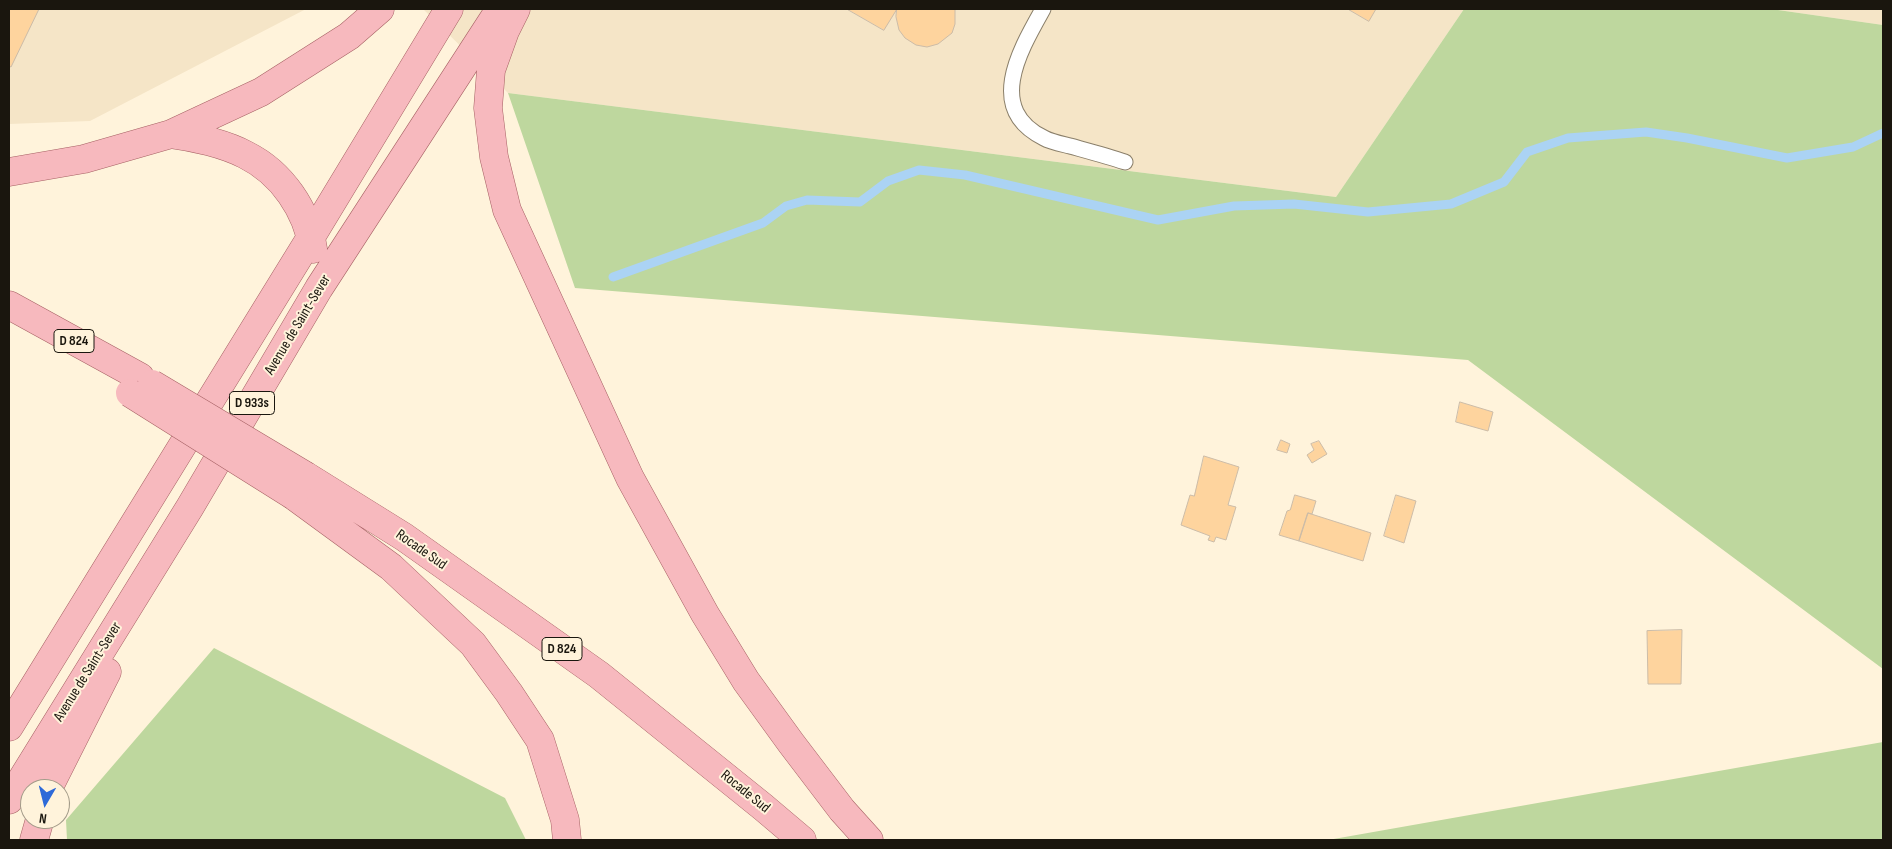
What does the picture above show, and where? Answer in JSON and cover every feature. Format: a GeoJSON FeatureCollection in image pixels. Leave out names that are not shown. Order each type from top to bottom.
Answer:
{"type":"FeatureCollection","features":[{"type":"Feature","properties":{"kind":"main road"},"geometry":{"type":"LineString","coordinates":[[9,172],[84,159],[171,134],[261,92],[349,36],[380,9]]}},
{"type":"Feature","properties":{"kind":"main road","name":"D 933s"},"geometry":{"type":"LineString","coordinates":[[9,727],[311,236],[448,9]]}},
{"type":"Feature","properties":{"kind":"main road","name":"Avenue de Saint-Sever"},"geometry":{"type":"LineString","coordinates":[[9,800],[190,507],[319,288],[500,9]]}},
{"type":"Feature","properties":{"kind":"main road"},"geometry":{"type":"LineString","coordinates":[[516,9],[505,31],[491,70],[488,108],[494,156],[507,210],[630,478],[705,614],[746,681],[842,810],[869,840]]}},
{"type":"Feature","properties":{"kind":"main road"},"geometry":{"type":"LineString","coordinates":[[171,134],[196,137],[246,154],[273,174],[296,201],[305,218],[311,236],[319,288]]}},
{"type":"Feature","properties":{"kind":"main road","name":"Rocade Sud"},"geometry":{"type":"LineString","coordinates":[[9,305],[300,486],[404,537],[599,675],[802,840]]}},
{"type":"Feature","properties":{"kind":"main road"},"geometry":{"type":"LineString","coordinates":[[9,321],[135,385]]}},
{"type":"Feature","properties":{"kind":"main road"},"geometry":{"type":"LineString","coordinates":[[300,486],[473,644],[540,740],[565,820],[567,840]]}},
{"type":"Feature","properties":{"kind":"main road"},"geometry":{"type":"LineString","coordinates":[[53,779],[190,507]]}},
{"type":"Feature","properties":{"kind":"lane"},"geometry":{"type":"LineString","coordinates":[[1043,9],[1023,45],[1012,76],[1013,103],[1020,121],[1044,138],[1125,162]]}},
{"type":"Feature","properties":{"kind":"shaded area"},"geometry":{"type":"Polygon","coordinates":[[[9,9],[306,9],[90,121],[9,124],[9,9]]]}},
{"type":"Feature","properties":{"kind":"shaded area"},"geometry":{"type":"Polygon","coordinates":[[[423,9],[1464,9],[1336,197],[508,93],[423,9]]]}},
{"type":"Feature","properties":{"kind":"shaded area"},"geometry":{"type":"Polygon","coordinates":[[[1771,9],[1883,9],[1883,25],[1771,9]]]}},
{"type":"Feature","properties":{"kind":"green space"},"geometry":{"type":"Polygon","coordinates":[[[1464,9],[1771,9],[1883,25],[1883,669],[1468,360],[575,288],[508,93],[1336,197],[1464,9]]]}},
{"type":"Feature","properties":{"kind":"green space"},"geometry":{"type":"Polygon","coordinates":[[[214,648],[505,798],[526,840],[67,840],[66,829],[70,829],[70,815],[214,648]]]}},
{"type":"Feature","properties":{"kind":"green space"},"geometry":{"type":"Polygon","coordinates":[[[1883,742],[1883,840],[1328,840],[1883,742]]]}},
{"type":"Feature","properties":{"kind":"building"},"geometry":{"type":"Polygon","coordinates":[[[9,9],[39,9],[11,67],[9,66],[9,9]]]}},
{"type":"Feature","properties":{"kind":"building"},"geometry":{"type":"Polygon","coordinates":[[[847,9],[897,9],[884,30],[847,9]]]}},
{"type":"Feature","properties":{"kind":"building"},"geometry":{"type":"Polygon","coordinates":[[[897,9],[955,9],[955,24],[952,33],[938,44],[927,47],[916,45],[905,38],[899,30],[896,17],[897,9]]]}},
{"type":"Feature","properties":{"kind":"building"},"geometry":{"type":"Polygon","coordinates":[[[1348,9],[1376,9],[1369,21],[1348,9]]]}},
{"type":"Feature","properties":{"kind":"building"},"geometry":{"type":"Polygon","coordinates":[[[1460,402],[1493,412],[1488,431],[1456,422],[1460,402]]]}},
{"type":"Feature","properties":{"kind":"building"},"geometry":{"type":"Polygon","coordinates":[[[1281,440],[1290,444],[1287,453],[1277,450],[1281,440]]]}},
{"type":"Feature","properties":{"kind":"building"},"geometry":{"type":"Polygon","coordinates":[[[1319,441],[1327,454],[1312,463],[1307,455],[1314,450],[1311,444],[1319,441]]]}},
{"type":"Feature","properties":{"kind":"building"},"geometry":{"type":"Polygon","coordinates":[[[1204,456],[1239,467],[1228,505],[1236,507],[1226,540],[1216,537],[1214,542],[1208,540],[1210,536],[1181,525],[1190,495],[1194,496],[1204,456]]]}},
{"type":"Feature","properties":{"kind":"building"},"geometry":{"type":"Polygon","coordinates":[[[1295,495],[1316,501],[1312,514],[1308,513],[1299,541],[1279,535],[1295,495]]]}},
{"type":"Feature","properties":{"kind":"building"},"geometry":{"type":"Polygon","coordinates":[[[1396,495],[1416,501],[1404,543],[1384,536],[1396,495]]]}},
{"type":"Feature","properties":{"kind":"building"},"geometry":{"type":"Polygon","coordinates":[[[1308,513],[1371,533],[1363,561],[1299,541],[1308,513]]]}},
{"type":"Feature","properties":{"kind":"building"},"geometry":{"type":"Polygon","coordinates":[[[1682,630],[1681,684],[1648,684],[1647,631],[1682,630]]]}},
{"type":"Feature","properties":{"kind":"waterway"},"geometry":{"type":"LineString","coordinates":[[613,277],[763,223],[786,206],[807,200],[860,202],[888,181],[919,170],[965,175],[1158,220],[1234,206],[1294,204],[1368,212],[1451,204],[1504,182],[1527,152],[1568,138],[1646,132],[1687,138],[1787,158],[1853,147],[1883,133]]}}]}
